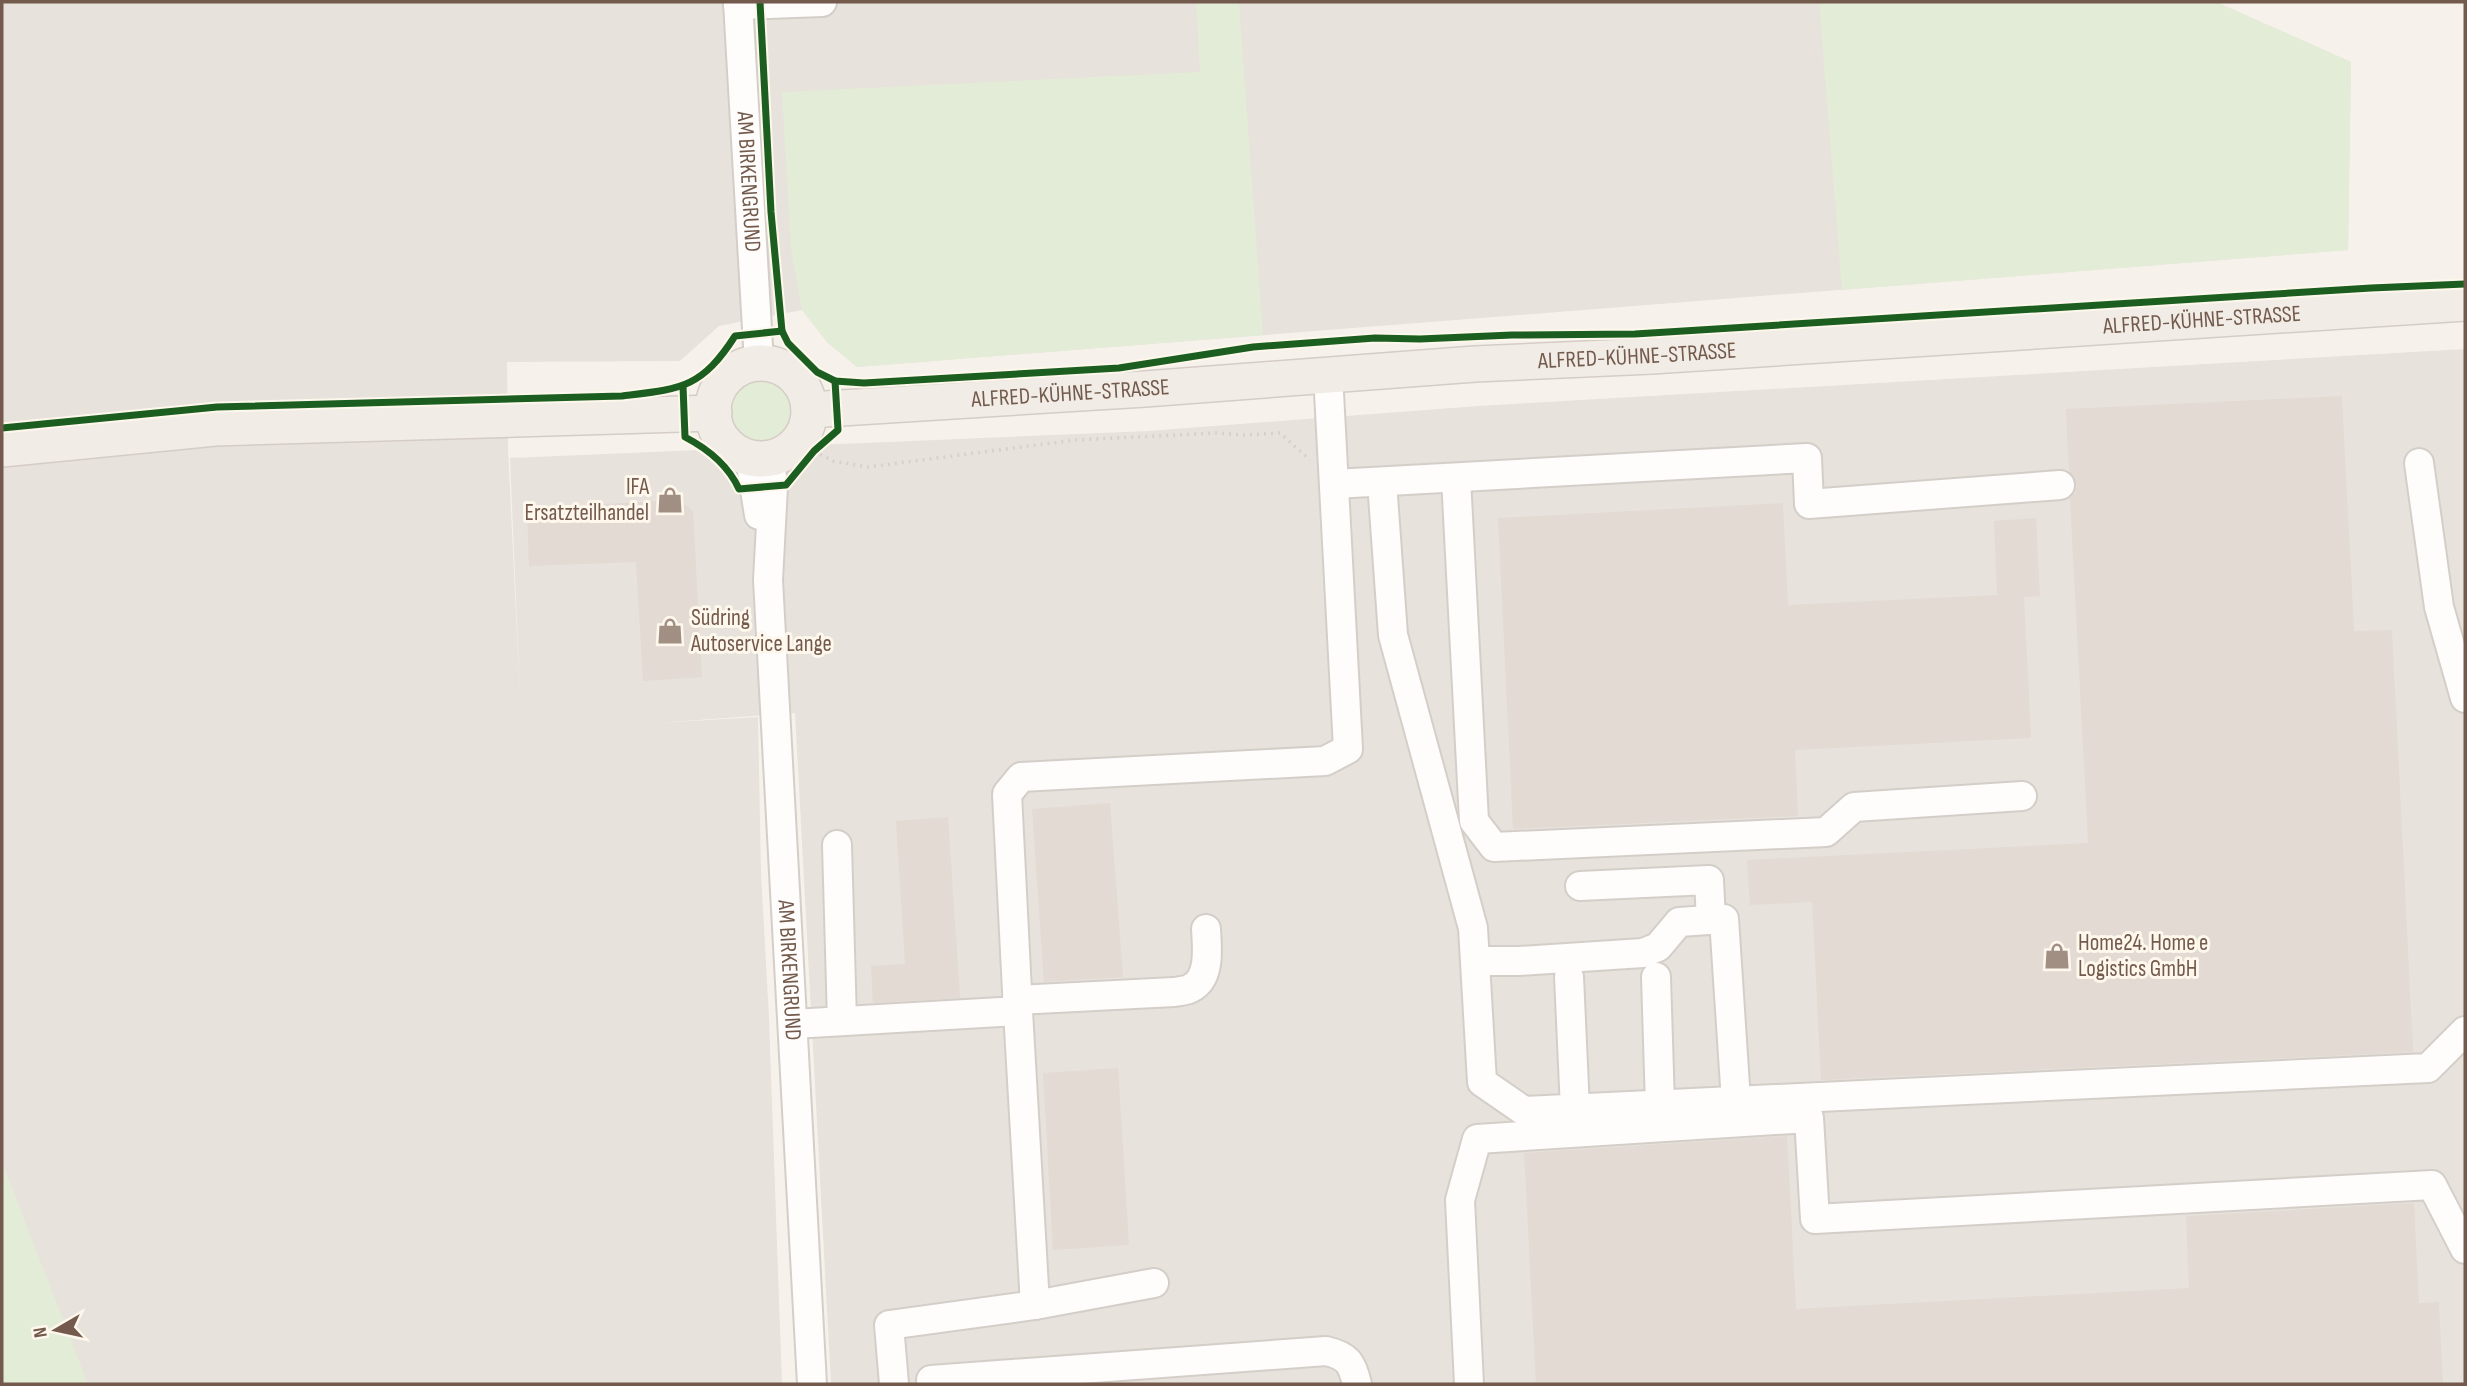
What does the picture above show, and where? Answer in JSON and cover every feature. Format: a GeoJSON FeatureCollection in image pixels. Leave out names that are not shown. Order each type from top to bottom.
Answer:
{"type":"FeatureCollection","features":[{"type":"Feature","properties":{"kind":"main road","name":"ALFRED-KÜHNE-STRASSE"},"geometry":{"type":"LineString","coordinates":[[809,410],[1145,389],[1475,364],[1652,356],[2465,303]]}},
{"type":"Feature","properties":{"kind":"main road"},"geometry":{"type":"LineString","coordinates":[[759,363],[771,364],[794,376],[807,397],[809,410],[805,432],[791,449],[760,458],[736,452],[724,441],[716,428],[714,412],[715,400],[726,379],[736,371],[759,363]]}},
{"type":"Feature","properties":{"kind":"main road"},"geometry":{"type":"LineString","coordinates":[[2,449],[215,428],[714,412]]}},
{"type":"Feature","properties":{"kind":"street"},"geometry":{"type":"LineString","coordinates":[[738,3],[822,2]]}},
{"type":"Feature","properties":{"kind":"street","name":"AM BIRKENGRUND"},"geometry":{"type":"LineString","coordinates":[[738,3],[759,363]]}},
{"type":"Feature","properties":{"kind":"street"},"geometry":{"type":"LineString","coordinates":[[1035,1305],[1007,794],[1021,777],[1325,761],[1348,749],[1328,374]]}},
{"type":"Feature","properties":{"kind":"street","name":"AM BIRKENGRUND"},"geometry":{"type":"LineString","coordinates":[[760,458],[754,488],[768,555],[812,1384]]}},
{"type":"Feature","properties":{"kind":"street"},"geometry":{"type":"LineString","coordinates":[[1334,484],[1807,458],[1809,504],[2060,485]]}},
{"type":"Feature","properties":{"kind":"street"},"geometry":{"type":"LineString","coordinates":[[2419,463],[2439,607],[2465,698]]}},
{"type":"Feature","properties":{"kind":"street"},"geometry":{"type":"LineString","coordinates":[[1457,478],[1474,821],[1494,847],[1826,832],[1853,807],[2022,796]]}},
{"type":"Feature","properties":{"kind":"street"},"geometry":{"type":"LineString","coordinates":[[1382,482],[1393,635],[1473,928],[1482,1082],[1524,1111],[2428,1068],[2465,1031]]}},
{"type":"Feature","properties":{"kind":"street"},"geometry":{"type":"LineString","coordinates":[[837,845],[842,1021]]}},
{"type":"Feature","properties":{"kind":"street"},"geometry":{"type":"LineString","coordinates":[[1580,886],[1709,880],[1711,920]]}},
{"type":"Feature","properties":{"kind":"street"},"geometry":{"type":"LineString","coordinates":[[1476,961],[1643,954],[1658,947],[1679,922],[1724,919],[1736,1101]]}},
{"type":"Feature","properties":{"kind":"street"},"geometry":{"type":"LineString","coordinates":[[793,1024],[1174,992],[1192,988],[1202,978],[1207,958],[1206,929]]}},
{"type":"Feature","properties":{"kind":"street"},"geometry":{"type":"LineString","coordinates":[[1569,977],[1575,1109]]}},
{"type":"Feature","properties":{"kind":"street"},"geometry":{"type":"LineString","coordinates":[[1656,977],[1660,1105]]}},
{"type":"Feature","properties":{"kind":"street"},"geometry":{"type":"LineString","coordinates":[[1469,1384],[1460,1200],[1477,1139],[1809,1118],[1815,1219],[2432,1185],[2465,1249]]}},
{"type":"Feature","properties":{"kind":"street"},"geometry":{"type":"LineString","coordinates":[[894,1384],[889,1325],[1035,1305],[1154,1283]]}},
{"type":"Feature","properties":{"kind":"street"},"geometry":{"type":"LineString","coordinates":[[931,1384],[931,1380],[1326,1351],[1342,1354],[1352,1362],[1357,1384]]}},
{"type":"Feature","properties":{"kind":"path"},"geometry":{"type":"LineString","coordinates":[[814,450],[833,461],[868,467],[1075,440],[1217,433],[1280,433],[1314,464]]}},
{"type":"Feature","properties":{"kind":"shaded area"},"geometry":{"type":"Polygon","coordinates":[[[2,2],[2216,2],[2351,62],[2348,250],[857,367],[828,343],[802,310],[719,326],[680,361],[507,362],[508,447],[520,697],[510,458],[1148,431],[1478,406],[2465,349],[2465,1384],[831,1384],[795,713],[657,723],[758,717],[761,872],[782,1384],[2,1384],[2,2]]]}},
{"type":"Feature","properties":{"kind":"green space"},"geometry":{"type":"Polygon","coordinates":[[[1196,2],[1239,2],[1263,335],[857,367],[828,343],[802,310],[791,250],[782,92],[1200,72],[1196,2]]]}},
{"type":"Feature","properties":{"kind":"green space"},"geometry":{"type":"Polygon","coordinates":[[[1819,2],[2216,2],[2351,62],[2348,250],[1842,290],[1819,2]]]}},
{"type":"Feature","properties":{"kind":"green space"},"geometry":{"type":"Polygon","coordinates":[[[760,373],[775,376],[787,384],[795,396],[798,411],[795,426],[787,438],[775,446],[760,449],[745,446],[733,438],[725,426],[722,411],[725,396],[733,384],[745,376],[760,373]]]}},
{"type":"Feature","properties":{"kind":"green space"},"geometry":{"type":"Polygon","coordinates":[[[2,1162],[88,1384],[2,1384],[2,1162]]]}},
{"type":"Feature","properties":{"kind":"building"},"geometry":{"type":"Polygon","coordinates":[[[2342,396],[2354,631],[2392,630],[2413,1052],[1821,1080],[1812,902],[1750,905],[1747,860],[2088,843],[2070,498],[2077,484],[2069,472],[2066,409],[2342,396]]]}},
{"type":"Feature","properties":{"kind":"building"},"geometry":{"type":"Polygon","coordinates":[[[680,500],[693,512],[702,677],[643,681],[636,562],[529,566],[527,508],[680,500]]]}},
{"type":"Feature","properties":{"kind":"building"},"geometry":{"type":"Polygon","coordinates":[[[1783,503],[1788,605],[1997,595],[1994,521],[2036,518],[2040,596],[2024,597],[2031,738],[1795,750],[1798,816],[1513,829],[1498,518],[1783,503]]]}},
{"type":"Feature","properties":{"kind":"building"},"geometry":{"type":"Polygon","coordinates":[[[1110,803],[1123,977],[1044,982],[1032,809],[1110,803]]]}},
{"type":"Feature","properties":{"kind":"building"},"geometry":{"type":"Polygon","coordinates":[[[948,817],[960,998],[873,1003],[871,966],[905,964],[896,821],[948,817]]]}},
{"type":"Feature","properties":{"kind":"building"},"geometry":{"type":"Polygon","coordinates":[[[1118,1068],[1129,1245],[1053,1250],[1043,1073],[1118,1068]]]}},
{"type":"Feature","properties":{"kind":"building"},"geometry":{"type":"Polygon","coordinates":[[[1787,1136],[1796,1309],[2189,1288],[2186,1216],[2414,1203],[2419,1303],[2439,1302],[2443,1384],[1536,1384],[1524,1153],[1787,1136]]]}},
{"type":"Feature","properties":{"kind":"cycle path"},"geometry":{"type":"LineString","coordinates":[[760,2],[771,212],[782,331],[788,343],[817,372],[835,381],[864,383],[1119,368],[1253,347],[1375,338],[1635,334],[2465,284]]}},
{"type":"Feature","properties":{"kind":"cycle path"},"geometry":{"type":"LineString","coordinates":[[2,428],[217,407],[642,394],[674,388],[700,376],[723,354],[735,336],[782,331]]}},
{"type":"Feature","properties":{"kind":"cycle path"},"geometry":{"type":"LineString","coordinates":[[683,386],[685,437],[716,458],[739,489],[786,485],[814,451],[838,430],[835,381]]}},
{"type":"Feature","properties":{"kind":"place","name":"IFA Ersatzteilhandel"},"geometry":{"type":"Point","coordinates":[670,500]}},
{"type":"Feature","properties":{"kind":"place","name":"Südring Autoservice Lange"},"geometry":{"type":"Point","coordinates":[670,631]}},
{"type":"Feature","properties":{"kind":"place","name":"Home24. Home e Logistics GmbH"},"geometry":{"type":"Point","coordinates":[2057,956]}}]}
